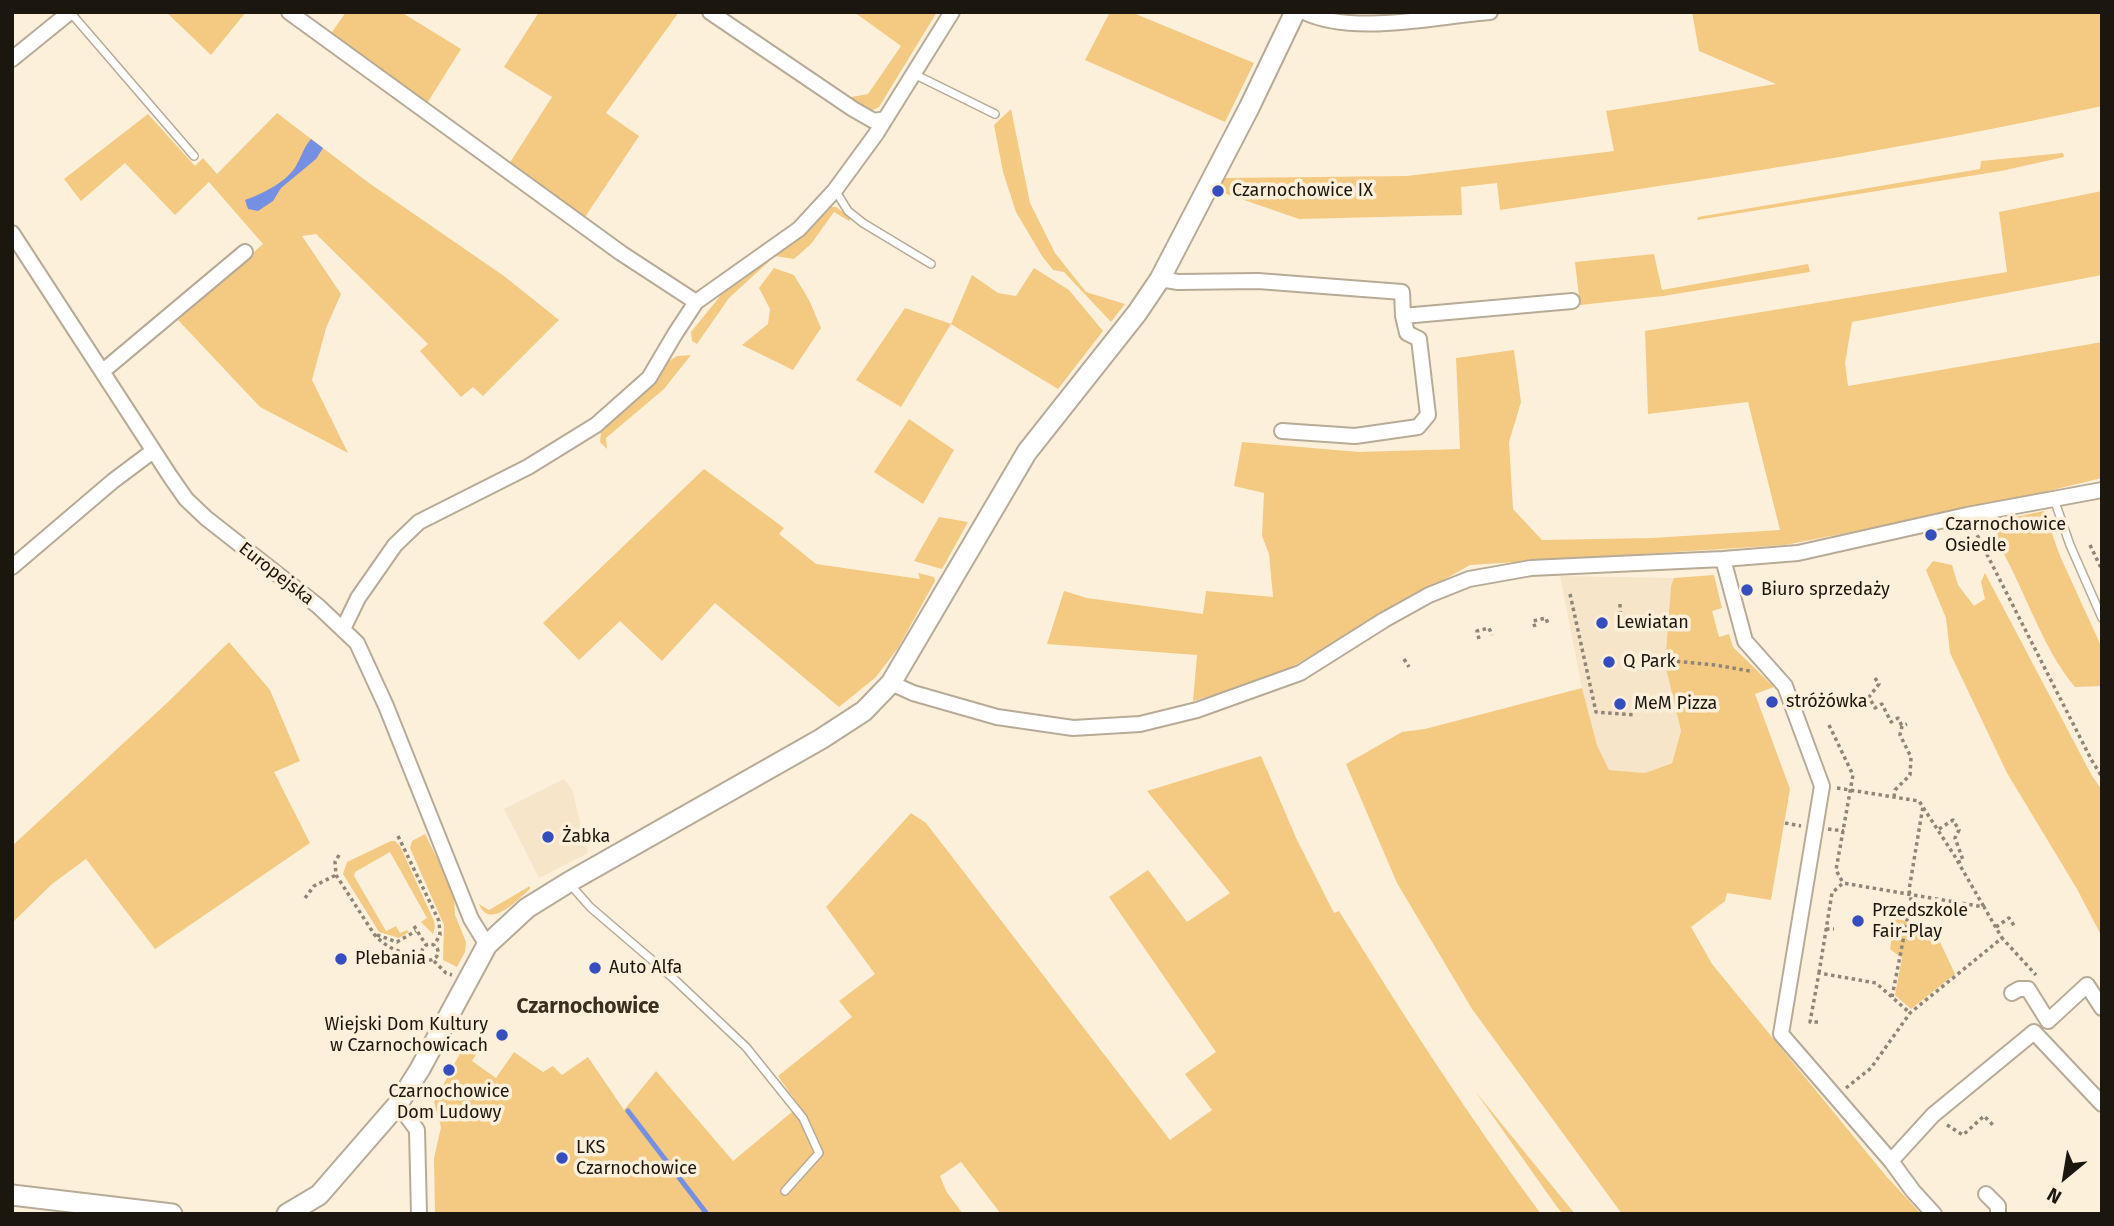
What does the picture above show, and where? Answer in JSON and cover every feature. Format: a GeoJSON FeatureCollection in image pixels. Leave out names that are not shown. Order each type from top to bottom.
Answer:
{"type":"FeatureCollection","features":[{"type":"Feature","properties":{"kind":"street"},"geometry":{"type":"LineString","coordinates":[[12,59],[70,12]]}},
{"type":"Feature","properties":{"kind":"street"},"geometry":{"type":"LineString","coordinates":[[289,12],[621,253],[696,302]]}},
{"type":"Feature","properties":{"kind":"street"},"geometry":{"type":"LineString","coordinates":[[710,12],[853,109],[874,121],[885,119]]}},
{"type":"Feature","properties":{"kind":"street"},"geometry":{"type":"LineString","coordinates":[[343,629],[358,598],[395,545],[419,523],[528,467],[596,425],[649,378],[696,302],[799,229],[835,190],[885,119],[952,12]]}},
{"type":"Feature","properties":{"kind":"street"},"geometry":{"type":"LineString","coordinates":[[287,1214],[319,1195],[398,1104],[420,1069],[487,945],[527,908],[821,740],[864,711],[891,683],[1027,452],[1137,313],[1160,279],[1249,108],[1295,12]]}},
{"type":"Feature","properties":{"kind":"street"},"geometry":{"type":"LineString","coordinates":[[1304,12],[1315,18],[1346,24],[1384,23],[1490,12]]}},
{"type":"Feature","properties":{"kind":"street","name":"Europejska"},"geometry":{"type":"LineString","coordinates":[[12,233],[186,499],[254,558],[318,606],[357,643],[370,668],[471,919],[487,945]]}},
{"type":"Feature","properties":{"kind":"street"},"geometry":{"type":"LineString","coordinates":[[103,371],[245,252]]}},
{"type":"Feature","properties":{"kind":"street"},"geometry":{"type":"LineString","coordinates":[[1160,279],[1178,282],[1258,281],[1402,292],[1407,334],[1419,339],[1428,415],[1418,427],[1355,436],[1282,430]]}},
{"type":"Feature","properties":{"kind":"street"},"geometry":{"type":"LineString","coordinates":[[1404,316],[1572,300]]}},
{"type":"Feature","properties":{"kind":"street"},"geometry":{"type":"LineString","coordinates":[[12,567],[113,481],[153,451]]}},
{"type":"Feature","properties":{"kind":"street"},"geometry":{"type":"LineString","coordinates":[[891,683],[997,718],[1073,727],[1140,724],[1197,710],[1300,673],[1384,620],[1429,595],[1469,579],[1531,568],[1798,553],[1967,515],[2102,490]]}},
{"type":"Feature","properties":{"kind":"street"},"geometry":{"type":"LineString","coordinates":[[1723,559],[1745,641],[1785,685],[1822,786],[1781,1034],[1934,1214]]}},
{"type":"Feature","properties":{"kind":"street"},"geometry":{"type":"LineString","coordinates":[[1891,1161],[1933,1115],[2048,1021],[2087,985],[2102,1008]]}},
{"type":"Feature","properties":{"kind":"street"},"geometry":{"type":"LineString","coordinates":[[2012,993],[2019,989],[2028,989],[2048,1021]]}},
{"type":"Feature","properties":{"kind":"street"},"geometry":{"type":"LineString","coordinates":[[2034,1032],[2102,1104]]}},
{"type":"Feature","properties":{"kind":"street"},"geometry":{"type":"LineString","coordinates":[[398,1104],[417,1130],[419,1214]]}},
{"type":"Feature","properties":{"kind":"street"},"geometry":{"type":"LineString","coordinates":[[1986,1194],[1998,1206],[1998,1214]]}},
{"type":"Feature","properties":{"kind":"street"},"geometry":{"type":"LineString","coordinates":[[12,1195],[83,1209],[172,1214]]}},
{"type":"Feature","properties":{"kind":"lane"},"geometry":{"type":"LineString","coordinates":[[70,12],[194,156]]}},
{"type":"Feature","properties":{"kind":"lane"},"geometry":{"type":"LineString","coordinates":[[913,74],[995,114]]}},
{"type":"Feature","properties":{"kind":"lane"},"geometry":{"type":"LineString","coordinates":[[835,190],[848,211],[863,223],[931,264]]}},
{"type":"Feature","properties":{"kind":"lane"},"geometry":{"type":"LineString","coordinates":[[2054,499],[2070,545],[2102,618]]}},
{"type":"Feature","properties":{"kind":"lane"},"geometry":{"type":"LineString","coordinates":[[569,882],[590,907],[673,978],[746,1047],[803,1118],[819,1153],[785,1191]]}},
{"type":"Feature","properties":{"kind":"path"},"geometry":{"type":"LineString","coordinates":[[1967,515],[2102,777]]}},
{"type":"Feature","properties":{"kind":"path"},"geometry":{"type":"LineString","coordinates":[[2090,545],[2102,570]]}},
{"type":"Feature","properties":{"kind":"path"},"geometry":{"type":"LineString","coordinates":[[1570,594],[1575,606],[1596,712],[1636,715]]}},
{"type":"Feature","properties":{"kind":"path"},"geometry":{"type":"LineString","coordinates":[[1620,604],[1620,612]]}},
{"type":"Feature","properties":{"kind":"path"},"geometry":{"type":"LineString","coordinates":[[1546,618],[1541,625],[1540,619],[1546,618]]}},
{"type":"Feature","properties":{"kind":"path"},"geometry":{"type":"LineString","coordinates":[[1481,638],[1480,631],[1489,628],[1490,635]]}},
{"type":"Feature","properties":{"kind":"path"},"geometry":{"type":"LineString","coordinates":[[1642,658],[1773,672]]}},
{"type":"Feature","properties":{"kind":"path"},"geometry":{"type":"LineString","coordinates":[[1404,659],[1409,667]]}},
{"type":"Feature","properties":{"kind":"path"},"geometry":{"type":"LineString","coordinates":[[1875,678],[1879,684],[1869,696],[1871,703],[1875,708],[1882,704],[1891,722],[1898,718],[1904,725],[1900,735],[1911,757],[1910,775],[1895,790],[1894,797]]}},
{"type":"Feature","properties":{"kind":"path"},"geometry":{"type":"LineString","coordinates":[[1829,725],[1853,775],[1836,870],[1843,883]]}},
{"type":"Feature","properties":{"kind":"path"},"geometry":{"type":"LineString","coordinates":[[1822,786],[1919,801],[1959,862],[2002,938],[2042,985]]}},
{"type":"Feature","properties":{"kind":"path"},"geometry":{"type":"LineString","coordinates":[[1892,997],[1911,895],[1909,890],[1923,805]]}},
{"type":"Feature","properties":{"kind":"path"},"geometry":{"type":"LineString","coordinates":[[1939,829],[1953,820],[1957,824],[1959,830],[1955,838],[1963,860],[1959,862]]}},
{"type":"Feature","properties":{"kind":"path"},"geometry":{"type":"LineString","coordinates":[[1785,823],[1807,827]]}},
{"type":"Feature","properties":{"kind":"path"},"geometry":{"type":"LineString","coordinates":[[1823,828],[1850,836]]}},
{"type":"Feature","properties":{"kind":"path"},"geometry":{"type":"LineString","coordinates":[[398,836],[439,921],[440,935],[435,945]]}},
{"type":"Feature","properties":{"kind":"path"},"geometry":{"type":"LineString","coordinates":[[339,855],[335,862],[336,875],[381,942],[401,953],[422,954],[454,976]]}},
{"type":"Feature","properties":{"kind":"path"},"geometry":{"type":"LineString","coordinates":[[305,898],[314,886],[336,875]]}},
{"type":"Feature","properties":{"kind":"path"},"geometry":{"type":"LineString","coordinates":[[1843,883],[1984,907]]}},
{"type":"Feature","properties":{"kind":"path"},"geometry":{"type":"LineString","coordinates":[[1818,1022],[1810,1022],[1832,893],[1843,883]]}},
{"type":"Feature","properties":{"kind":"path"},"geometry":{"type":"LineString","coordinates":[[1996,927],[2009,918],[2014,920],[2015,927]]}},
{"type":"Feature","properties":{"kind":"path"},"geometry":{"type":"LineString","coordinates":[[374,934],[397,942],[415,928],[426,945]]}},
{"type":"Feature","properties":{"kind":"path"},"geometry":{"type":"LineString","coordinates":[[1826,929],[1834,929]]}},
{"type":"Feature","properties":{"kind":"path"},"geometry":{"type":"LineString","coordinates":[[1836,1096],[1871,1068],[1910,1013],[2002,938]]}},
{"type":"Feature","properties":{"kind":"path"},"geometry":{"type":"LineString","coordinates":[[422,954],[426,945],[435,945]]}},
{"type":"Feature","properties":{"kind":"path"},"geometry":{"type":"LineString","coordinates":[[433,960],[439,952],[435,945]]}},
{"type":"Feature","properties":{"kind":"path"},"geometry":{"type":"LineString","coordinates":[[1819,972],[1876,983],[1910,1013]]}},
{"type":"Feature","properties":{"kind":"path"},"geometry":{"type":"LineString","coordinates":[[1933,1115],[1963,1135],[1984,1116],[1993,1125]]}},
{"type":"Feature","properties":{"kind":"shaded area"},"geometry":{"type":"Polygon","coordinates":[[[166,12],[246,12],[211,55],[166,12]]]}},
{"type":"Feature","properties":{"kind":"shaded area"},"geometry":{"type":"Polygon","coordinates":[[[346,12],[401,12],[461,49],[426,105],[330,35],[346,12]]]}},
{"type":"Feature","properties":{"kind":"shaded area"},"geometry":{"type":"Polygon","coordinates":[[[539,12],[679,12],[606,113],[639,136],[585,217],[509,164],[552,97],[504,67],[539,12]]]}},
{"type":"Feature","properties":{"kind":"shaded area"},"geometry":{"type":"Polygon","coordinates":[[[854,12],[937,12],[879,107],[871,110],[846,98],[868,94],[901,46],[854,12]]]}},
{"type":"Feature","properties":{"kind":"shaded area"},"geometry":{"type":"Polygon","coordinates":[[[1110,12],[1131,12],[1254,63],[1225,122],[1085,60],[1110,12]]]}},
{"type":"Feature","properties":{"kind":"shaded area"},"geometry":{"type":"Polygon","coordinates":[[[1692,12],[2102,12],[2102,106],[1877,150],[1500,210],[1497,183],[1461,187],[1462,215],[1299,219],[1215,190],[1221,178],[1407,176],[1614,151],[1606,111],[1776,84],[1699,51],[1692,12]]]}},
{"type":"Feature","properties":{"kind":"shaded area"},"geometry":{"type":"Polygon","coordinates":[[[1011,109],[1030,203],[1055,253],[1086,292],[1125,304],[1111,322],[1064,272],[1053,270],[1016,212],[1003,172],[994,125],[1011,109]]]}},
{"type":"Feature","properties":{"kind":"shaded area"},"geometry":{"type":"Polygon","coordinates":[[[277,113],[369,183],[504,276],[559,320],[483,396],[473,387],[461,397],[420,351],[428,344],[316,234],[302,236],[341,294],[326,328],[312,380],[348,453],[260,407],[178,320],[263,244],[209,182],[175,215],[125,163],[81,201],[64,179],[148,114],[195,166],[203,158],[217,174],[277,113]]]}},
{"type":"Feature","properties":{"kind":"shaded area"},"geometry":{"type":"Polygon","coordinates":[[[2063,153],[2064,157],[2001,171],[1697,220],[1698,217],[1980,169],[1981,161],[2063,153]]]}},
{"type":"Feature","properties":{"kind":"shaded area"},"geometry":{"type":"Polygon","coordinates":[[[2102,191],[2102,275],[1852,322],[1845,363],[1848,386],[2102,342],[2102,478],[1994,504],[1785,545],[1470,565],[1274,677],[1193,701],[1197,655],[1047,644],[1064,591],[1087,598],[1203,614],[1206,591],[1273,597],[1269,554],[1262,536],[1264,493],[1234,486],[1242,442],[1359,452],[1460,449],[1456,358],[1514,350],[1521,402],[1509,442],[1513,509],[1542,540],[1652,538],[1780,530],[1748,402],[1648,414],[1645,331],[2007,272],[1999,212],[2102,191]]]}},
{"type":"Feature","properties":{"kind":"shaded area"},"geometry":{"type":"Polygon","coordinates":[[[830,207],[836,207],[851,218],[849,221],[834,212],[811,244],[794,259],[775,256],[729,298],[697,344],[692,341],[691,332],[721,295],[830,207]]]}},
{"type":"Feature","properties":{"kind":"shaded area"},"geometry":{"type":"Polygon","coordinates":[[[1654,254],[1662,290],[1808,264],[1810,272],[1663,296],[1580,305],[1575,262],[1654,254]]]}},
{"type":"Feature","properties":{"kind":"shaded area"},"geometry":{"type":"Polygon","coordinates":[[[774,268],[794,275],[821,328],[793,370],[742,345],[768,324],[770,309],[759,288],[774,268]]]}},
{"type":"Feature","properties":{"kind":"shaded area"},"geometry":{"type":"Polygon","coordinates":[[[1034,268],[1069,290],[1103,331],[1058,389],[951,324],[972,275],[998,293],[1016,296],[1034,268]]]}},
{"type":"Feature","properties":{"kind":"shaded area"},"geometry":{"type":"Polygon","coordinates":[[[905,308],[951,324],[901,407],[856,380],[905,308]]]}},
{"type":"Feature","properties":{"kind":"shaded area"},"geometry":{"type":"Polygon","coordinates":[[[691,355],[664,389],[606,438],[607,449],[600,442],[601,431],[646,389],[669,361],[677,356],[691,355]]]}},
{"type":"Feature","properties":{"kind":"shaded area"},"geometry":{"type":"Polygon","coordinates":[[[909,419],[954,450],[923,504],[874,472],[909,419]]]}},
{"type":"Feature","properties":{"kind":"shaded area"},"geometry":{"type":"Polygon","coordinates":[[[704,469],[784,528],[779,534],[816,564],[920,579],[918,573],[934,577],[935,581],[898,648],[876,677],[839,707],[715,603],[662,661],[620,621],[579,660],[543,623],[704,469]]]}},
{"type":"Feature","properties":{"kind":"shaded area"},"geometry":{"type":"Polygon","coordinates":[[[2044,511],[2060,556],[2102,648],[2102,686],[2075,687],[2063,671],[2042,635],[1996,540],[2000,520],[2044,511]]]}},
{"type":"Feature","properties":{"kind":"shaded area"},"geometry":{"type":"Polygon","coordinates":[[[939,517],[968,522],[942,569],[914,561],[939,517]]]}},
{"type":"Feature","properties":{"kind":"shaded area"},"geometry":{"type":"Polygon","coordinates":[[[1933,561],[1952,565],[1958,585],[1974,606],[1985,599],[1981,582],[1985,573],[2092,776],[2102,790],[2102,937],[2077,889],[2007,773],[1950,653],[1946,618],[1926,570],[1933,561]]]}},
{"type":"Feature","properties":{"kind":"shaded area"},"geometry":{"type":"Polygon","coordinates":[[[1714,575],[1722,608],[1712,611],[1719,637],[1729,634],[1733,647],[1774,687],[1755,694],[1790,789],[1771,900],[1727,893],[1725,901],[1691,927],[1712,964],[1886,1176],[1921,1214],[1622,1214],[1472,1009],[1397,883],[1346,764],[1402,732],[1425,729],[1582,688],[1597,745],[1609,770],[1645,773],[1672,763],[1681,731],[1665,664],[1671,586],[1674,578],[1714,575]]]}},
{"type":"Feature","properties":{"kind":"shaded area"},"geometry":{"type":"Polygon","coordinates":[[[1560,576],[1674,578],[1671,586],[1665,664],[1681,731],[1672,762],[1645,773],[1609,770],[1597,745],[1582,688],[1560,576]]]}},
{"type":"Feature","properties":{"kind":"shaded area"},"geometry":{"type":"Polygon","coordinates":[[[229,642],[270,690],[300,761],[274,772],[310,843],[155,949],[86,859],[52,884],[12,923],[12,846],[229,642]]]}},
{"type":"Feature","properties":{"kind":"shaded area"},"geometry":{"type":"Polygon","coordinates":[[[1261,756],[1297,840],[1334,913],[1339,911],[1437,1065],[1541,1214],[1001,1214],[961,1162],[940,1176],[946,1191],[963,1214],[435,1214],[434,1158],[441,1127],[434,1102],[464,1046],[477,1053],[472,1061],[496,1078],[514,1052],[543,1072],[553,1066],[562,1075],[588,1057],[624,1110],[656,1071],[733,1161],[799,1106],[778,1076],[852,1017],[839,1001],[875,974],[826,907],[911,813],[926,823],[1170,1140],[1212,1110],[1185,1074],[1216,1052],[1109,897],[1148,870],[1187,922],[1230,893],[1147,791],[1261,756]]]}},
{"type":"Feature","properties":{"kind":"shaded area"},"geometry":{"type":"Polygon","coordinates":[[[564,779],[572,789],[588,853],[539,878],[504,809],[564,779]]]}},
{"type":"Feature","properties":{"kind":"shaded area"},"geometry":{"type":"Polygon","coordinates":[[[425,834],[454,896],[455,915],[466,942],[465,952],[457,967],[443,960],[444,925],[410,848],[412,841],[425,834]]]}},
{"type":"Feature","properties":{"kind":"shaded area"},"geometry":{"type":"Polygon","coordinates":[[[391,841],[400,846],[434,921],[433,934],[421,922],[427,918],[390,852],[355,872],[354,876],[386,931],[396,926],[400,933],[407,930],[409,932],[399,938],[379,932],[343,874],[347,862],[391,841]]]}},
{"type":"Feature","properties":{"kind":"shaded area"},"geometry":{"type":"Polygon","coordinates":[[[530,886],[530,889],[497,914],[484,912],[479,904],[489,910],[530,886]]]}},
{"type":"Feature","properties":{"kind":"shaded area"},"geometry":{"type":"Polygon","coordinates":[[[1895,919],[1932,925],[1955,974],[1911,1009],[1895,995],[1902,958],[1890,949],[1895,919]]]}},
{"type":"Feature","properties":{"kind":"shaded area"},"geometry":{"type":"Polygon","coordinates":[[[1475,1091],[1575,1214],[1563,1214],[1557,1207],[1475,1091]]]}},
{"type":"Feature","properties":{"kind":"water"},"geometry":{"type":"Polygon","coordinates":[[[311,139],[323,148],[316,159],[281,188],[273,201],[258,211],[248,209],[245,200],[288,176],[311,139]]]}},
{"type":"Feature","properties":{"kind":"waterway"},"geometry":{"type":"LineString","coordinates":[[628,1111],[707,1214]]}},
{"type":"Feature","properties":{"kind":"place","name":"Czarnochowice IX"},"geometry":{"type":"Point","coordinates":[1218,191]}},
{"type":"Feature","properties":{"kind":"place","name":"Czarnochowice Osiedle"},"geometry":{"type":"Point","coordinates":[1931,535]}},
{"type":"Feature","properties":{"kind":"place","name":"Biuro sprzedaży"},"geometry":{"type":"Point","coordinates":[1747,590]}},
{"type":"Feature","properties":{"kind":"place","name":"Lewiatan"},"geometry":{"type":"Point","coordinates":[1602,623]}},
{"type":"Feature","properties":{"kind":"place","name":"Q Park"},"geometry":{"type":"Point","coordinates":[1609,662]}},
{"type":"Feature","properties":{"kind":"place","name":"stróżówka"},"geometry":{"type":"Point","coordinates":[1772,702]}},
{"type":"Feature","properties":{"kind":"place","name":"MeM Pizza"},"geometry":{"type":"Point","coordinates":[1620,704]}},
{"type":"Feature","properties":{"kind":"place","name":"Żabka"},"geometry":{"type":"Point","coordinates":[548,837]}},
{"type":"Feature","properties":{"kind":"place","name":"Przedszkole Fair-Play"},"geometry":{"type":"Point","coordinates":[1858,921]}},
{"type":"Feature","properties":{"kind":"place","name":"Plebania"},"geometry":{"type":"Point","coordinates":[341,959]}},
{"type":"Feature","properties":{"kind":"place","name":"Auto Alfa"},"geometry":{"type":"Point","coordinates":[595,968]}},
{"type":"Feature","properties":{"kind":"place","name":"Wiejski Dom Kultury w Czarnochowicach"},"geometry":{"type":"Point","coordinates":[502,1035]}},
{"type":"Feature","properties":{"kind":"place","name":"Czarnochowice Dom Ludowy"},"geometry":{"type":"Point","coordinates":[449,1070]}},
{"type":"Feature","properties":{"kind":"place","name":"LKS Czarnochowice"},"geometry":{"type":"Point","coordinates":[562,1158]}},
{"type":"Feature","properties":{"kind":"district","name":"Czarnochowice"},"geometry":{"type":"Point","coordinates":[588,1007]}}]}
